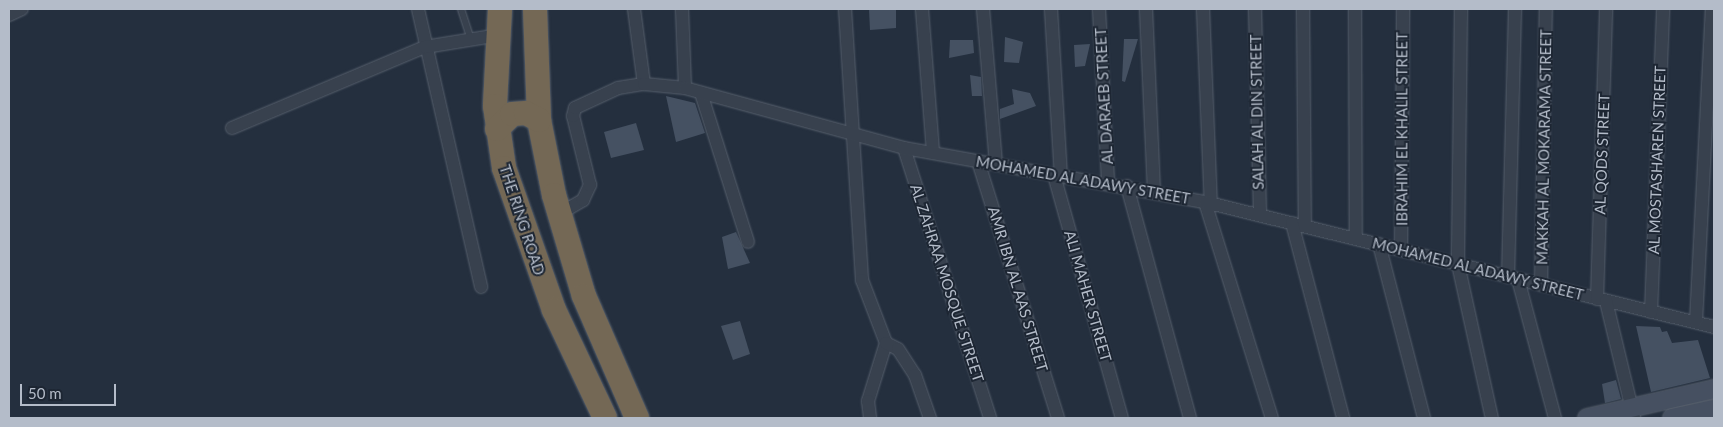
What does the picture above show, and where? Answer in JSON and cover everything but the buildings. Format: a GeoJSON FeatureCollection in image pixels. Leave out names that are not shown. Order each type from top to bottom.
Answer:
{"type":"FeatureCollection","features":[{"type":"Feature","properties":{"kind":"highway"},"geometry":{"type":"LineString","coordinates":[[502,9],[515,17],[528,14],[534,9]]}},
{"type":"Feature","properties":{"kind":"highway","name":"THE RING ROAD"},"geometry":{"type":"LineString","coordinates":[[502,9],[494,82],[497,129],[510,188],[538,270],[570,349],[605,418]]}},
{"type":"Feature","properties":{"kind":"highway"},"geometry":{"type":"LineString","coordinates":[[534,9],[540,120],[559,214],[596,330],[637,418]]}},
{"type":"Feature","properties":{"kind":"highway"},"geometry":{"type":"LineString","coordinates":[[497,129],[505,117],[519,112],[540,120]]}},
{"type":"Feature","properties":{"kind":"main road"},"geometry":{"type":"LineString","coordinates":[[1587,418],[1633,413],[1714,389]]}},
{"type":"Feature","properties":{"kind":"main road"},"geometry":{"type":"LineString","coordinates":[[1672,418],[1714,409]]}},
{"type":"Feature","properties":{"kind":"street"},"geometry":{"type":"LineString","coordinates":[[9,15],[22,9]]}},
{"type":"Feature","properties":{"kind":"street"},"geometry":{"type":"LineString","coordinates":[[418,9],[425,47],[481,287]]}},
{"type":"Feature","properties":{"kind":"street"},"geometry":{"type":"LineString","coordinates":[[634,9],[644,84]]}},
{"type":"Feature","properties":{"kind":"street"},"geometry":{"type":"LineString","coordinates":[[682,9],[685,88]]}},
{"type":"Feature","properties":{"kind":"street"},"geometry":{"type":"LineString","coordinates":[[845,9],[862,280],[886,343],[868,401],[870,418]]}},
{"type":"Feature","properties":{"kind":"street"},"geometry":{"type":"LineString","coordinates":[[922,9],[933,153]]}},
{"type":"Feature","properties":{"kind":"street"},"geometry":{"type":"LineString","coordinates":[[983,9],[996,164]]}},
{"type":"Feature","properties":{"kind":"street","name":"ALI MAHER STREET"},"geometry":{"type":"LineString","coordinates":[[1051,9],[1058,175],[1122,418]]}},
{"type":"Feature","properties":{"kind":"street","name":"AL DARAEB STREET"},"geometry":{"type":"LineString","coordinates":[[1099,9],[1108,184]]}},
{"type":"Feature","properties":{"kind":"street"},"geometry":{"type":"LineString","coordinates":[[1146,9],[1154,192]]}},
{"type":"Feature","properties":{"kind":"street"},"geometry":{"type":"LineString","coordinates":[[1203,9],[1208,203],[1272,418]]}},
{"type":"Feature","properties":{"kind":"street","name":"SALAH AL DIN STREET"},"geometry":{"type":"LineString","coordinates":[[1254,9],[1260,215]]}},
{"type":"Feature","properties":{"kind":"street"},"geometry":{"type":"LineString","coordinates":[[1303,9],[1305,226]]}},
{"type":"Feature","properties":{"kind":"street"},"geometry":{"type":"LineString","coordinates":[[1355,9],[1356,239]]}},
{"type":"Feature","properties":{"kind":"street","name":"IBRAHIM EL KHALIL STREET"},"geometry":{"type":"LineString","coordinates":[[1401,250],[1403,9]]}},
{"type":"Feature","properties":{"kind":"street"},"geometry":{"type":"LineString","coordinates":[[1461,9],[1458,264],[1492,418]]}},
{"type":"Feature","properties":{"kind":"street"},"geometry":{"type":"LineString","coordinates":[[1515,9],[1513,278],[1555,418]]}},
{"type":"Feature","properties":{"kind":"street","name":"MAKKAH AL MOKARAMA STREET"},"geometry":{"type":"LineString","coordinates":[[1541,285],[1546,9]]}},
{"type":"Feature","properties":{"kind":"street","name":"AL QODS STREET"},"geometry":{"type":"LineString","coordinates":[[1606,9],[1601,300],[1633,413]]}},
{"type":"Feature","properties":{"kind":"street","name":"AL MOSTASHAREN STREET"},"geometry":{"type":"LineString","coordinates":[[1651,312],[1663,9]]}},
{"type":"Feature","properties":{"kind":"street"},"geometry":{"type":"LineString","coordinates":[[1696,322],[1712,9]]}},
{"type":"Feature","properties":{"kind":"street"},"geometry":{"type":"LineString","coordinates":[[232,128],[425,47],[499,35]]}},
{"type":"Feature","properties":{"kind":"street","name":"MOHAMED AL ADAWY STREET"},"geometry":{"type":"LineString","coordinates":[[559,214],[583,200],[590,185],[573,116],[575,108],[618,88],[644,84],[685,88],[854,136],[904,148],[1127,186],[1208,203],[1714,327]]}},
{"type":"Feature","properties":{"kind":"street"},"geometry":{"type":"LineString","coordinates":[[701,93],[748,242]]}},
{"type":"Feature","properties":{"kind":"street","name":"AL ZAHRAA MOSQUE STREET"},"geometry":{"type":"LineString","coordinates":[[904,148],[990,418]]}},
{"type":"Feature","properties":{"kind":"street","name":"AMR IBN AL AAS STREET"},"geometry":{"type":"LineString","coordinates":[[978,161],[1058,418]]}},
{"type":"Feature","properties":{"kind":"street"},"geometry":{"type":"LineString","coordinates":[[1127,186],[1190,418]]}},
{"type":"Feature","properties":{"kind":"street"},"geometry":{"type":"LineString","coordinates":[[1292,223],[1343,418]]}},
{"type":"Feature","properties":{"kind":"street"},"geometry":{"type":"LineString","coordinates":[[1379,244],[1424,418]]}},
{"type":"Feature","properties":{"kind":"street"},"geometry":{"type":"LineString","coordinates":[[886,343],[898,349],[915,375],[930,418]]}},
{"type":"Feature","properties":{"kind":"lane"},"geometry":{"type":"LineString","coordinates":[[461,9],[471,40]]}}]}
